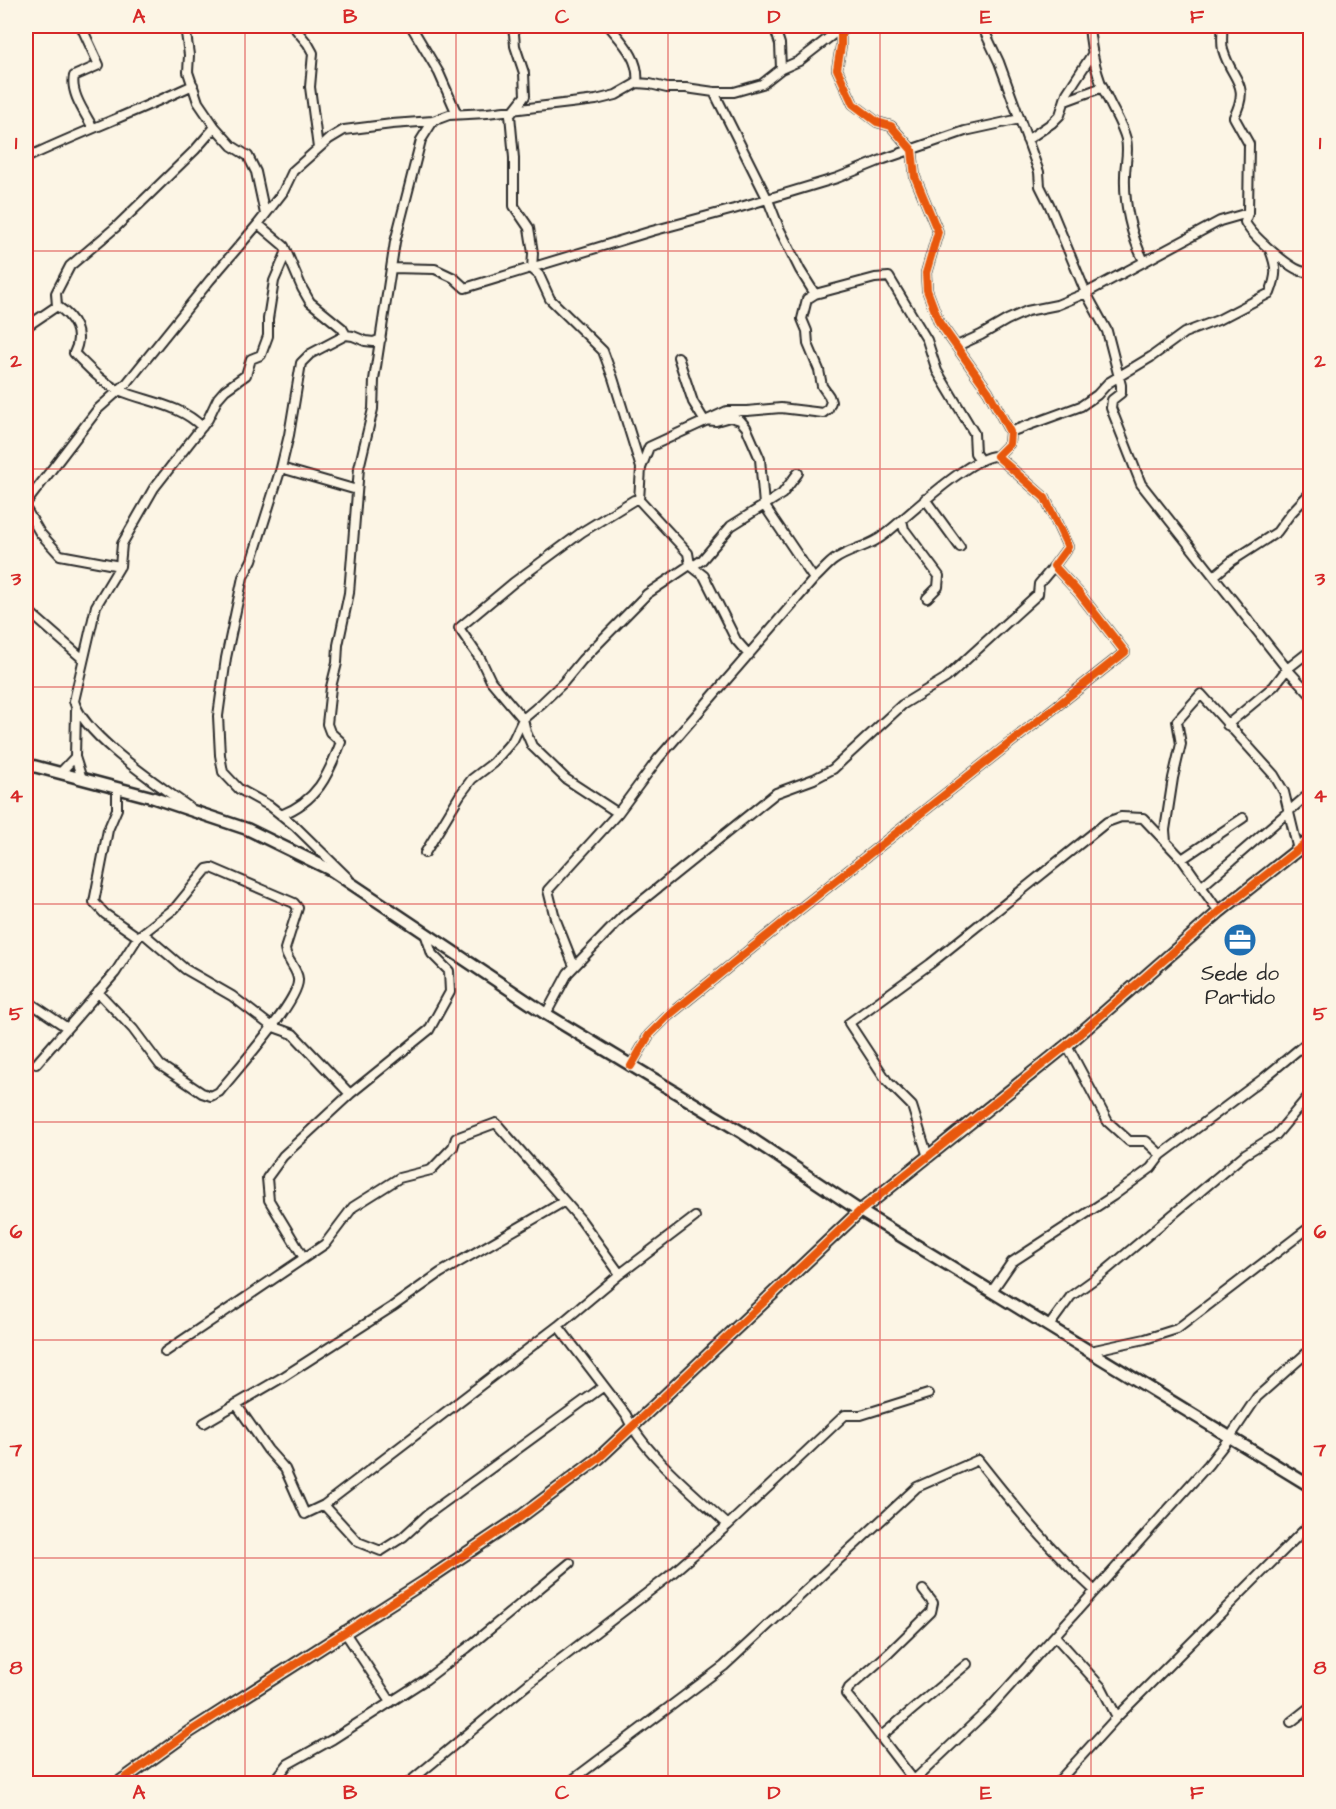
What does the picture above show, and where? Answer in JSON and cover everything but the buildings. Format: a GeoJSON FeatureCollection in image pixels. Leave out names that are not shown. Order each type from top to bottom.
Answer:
{"type":"FeatureCollection","features":[{"type":"Feature","properties":{"kind":"street"},"geometry":{"type":"LineString","coordinates":[[81,26],[99,65],[74,76],[73,81],[78,102],[93,128]]}},
{"type":"Feature","properties":{"kind":"street"},"geometry":{"type":"LineString","coordinates":[[185,26],[189,55],[188,72],[198,102],[215,127],[232,146],[248,156],[256,172],[265,214]]}},
{"type":"Feature","properties":{"kind":"street"},"geometry":{"type":"LineString","coordinates":[[293,26],[313,53],[310,87],[318,148]]}},
{"type":"Feature","properties":{"kind":"street"},"geometry":{"type":"LineString","coordinates":[[411,26],[439,72],[457,114]]}},
{"type":"Feature","properties":{"kind":"street"},"geometry":{"type":"LineString","coordinates":[[511,26],[524,73],[525,96],[510,115],[514,158],[514,206],[530,228],[532,269],[538,275],[550,299],[603,351],[641,468]]}},
{"type":"Feature","properties":{"kind":"street"},"geometry":{"type":"LineString","coordinates":[[609,26],[629,51],[636,65],[637,83]]}},
{"type":"Feature","properties":{"kind":"street"},"geometry":{"type":"LineString","coordinates":[[774,26],[780,44],[782,69]]}},
{"type":"Feature","properties":{"kind":"street"},"geometry":{"type":"LineString","coordinates":[[982,26],[999,62],[1020,119],[1039,172],[1040,186],[1050,204],[1086,293],[1107,331],[1119,375],[1120,393],[1112,400],[1111,408],[1141,484],[1287,669],[1311,694]]}},
{"type":"Feature","properties":{"kind":"street"},"geometry":{"type":"LineString","coordinates":[[1089,26],[1103,87],[1121,124],[1126,141],[1128,160],[1125,192],[1129,218],[1143,261]]}},
{"type":"Feature","properties":{"kind":"street"},"geometry":{"type":"LineString","coordinates":[[1222,26],[1222,48],[1241,87],[1241,104],[1234,117],[1249,144],[1248,213],[1245,222],[1249,230],[1270,250],[1302,272],[1311,272]]}},
{"type":"Feature","properties":{"kind":"street"},"geometry":{"type":"LineString","coordinates":[[26,503],[98,409],[137,372],[258,224],[283,192],[293,171],[329,139],[344,130],[433,121],[457,114],[596,100],[616,95],[637,83],[667,88],[734,92],[762,84],[782,69],[799,61],[840,27]]}},
{"type":"Feature","properties":{"kind":"street"},"geometry":{"type":"LineString","coordinates":[[840,27],[841,46],[837,69],[853,104],[877,122],[891,126],[912,150],[915,177],[938,232],[926,273],[927,290],[939,322],[988,391],[1010,432],[1009,444],[997,456]]}},
{"type":"Feature","properties":{"kind":"street"},"geometry":{"type":"LineString","coordinates":[[1027,140],[1060,115],[1067,93],[1094,53]]}},
{"type":"Feature","properties":{"kind":"street"},"geometry":{"type":"LineString","coordinates":[[26,158],[193,86]]}},
{"type":"Feature","properties":{"kind":"street"},"geometry":{"type":"LineString","coordinates":[[1065,101],[1103,87]]}},
{"type":"Feature","properties":{"kind":"street"},"geometry":{"type":"LineString","coordinates":[[714,92],[768,200],[779,228],[815,294]]}},
{"type":"Feature","properties":{"kind":"street"},"geometry":{"type":"LineString","coordinates":[[391,268],[435,269],[454,278],[465,288],[641,234],[768,200],[837,178],[965,131],[1020,119]]}},
{"type":"Feature","properties":{"kind":"street"},"geometry":{"type":"LineString","coordinates":[[281,815],[316,793],[341,742],[330,732],[327,724],[338,645],[349,593],[359,468],[373,409],[374,380],[395,242],[421,140],[433,121]]}},
{"type":"Feature","properties":{"kind":"street"},"geometry":{"type":"LineString","coordinates":[[57,306],[57,293],[70,266],[116,227],[195,150],[215,127]]}},
{"type":"Feature","properties":{"kind":"street"},"geometry":{"type":"LineString","coordinates":[[957,346],[1027,311],[1057,305],[1086,293],[1220,220],[1248,213]]}},
{"type":"Feature","properties":{"kind":"street"},"geometry":{"type":"LineString","coordinates":[[258,224],[284,246],[310,302],[342,328],[345,335]]}},
{"type":"Feature","properties":{"kind":"street"},"geometry":{"type":"LineString","coordinates":[[1010,432],[1081,405],[1097,395],[1119,375],[1151,357],[1184,333],[1218,320],[1270,293],[1276,279],[1276,265],[1270,250]]}},
{"type":"Feature","properties":{"kind":"street"},"geometry":{"type":"LineString","coordinates":[[82,779],[75,757],[76,710],[74,701],[96,606],[120,566],[122,544],[154,488],[208,419],[218,398],[246,375],[252,359],[261,355],[268,336],[268,319],[274,281],[286,253]]}},
{"type":"Feature","properties":{"kind":"street"},"geometry":{"type":"LineString","coordinates":[[749,656],[735,640],[704,576],[690,565],[688,553],[639,500],[641,468],[649,447],[727,411],[782,408],[823,413],[828,409],[831,402],[822,386],[802,320],[807,299],[815,294],[875,278],[889,277],[927,340],[937,371],[974,433],[975,453],[980,460]]}},
{"type":"Feature","properties":{"kind":"street"},"geometry":{"type":"LineString","coordinates":[[26,327],[57,306]]}},
{"type":"Feature","properties":{"kind":"street"},"geometry":{"type":"LineString","coordinates":[[57,306],[69,313],[79,333],[78,346],[74,353],[100,377],[119,391],[163,404],[193,418],[202,427]]}},
{"type":"Feature","properties":{"kind":"street"},"geometry":{"type":"LineString","coordinates":[[354,886],[342,870],[281,815],[270,806],[239,789],[223,772],[218,716],[228,647],[243,577],[252,560],[281,468],[301,363],[310,354],[345,335],[374,342],[381,339]]}},
{"type":"Feature","properties":{"kind":"street"},"geometry":{"type":"LineString","coordinates":[[678,357],[693,402],[704,420]]}},
{"type":"Feature","properties":{"kind":"street"},"geometry":{"type":"LineString","coordinates":[[704,420],[716,421],[730,417],[740,420],[746,427],[760,459],[764,505],[814,579]]}},
{"type":"Feature","properties":{"kind":"street"},"geometry":{"type":"LineString","coordinates":[[546,1014],[568,973],[623,916],[776,794],[833,769],[902,705],[946,678],[1038,594],[1039,584],[1068,548],[1045,498],[997,456],[992,455],[980,460],[925,499],[882,537],[834,560],[814,579],[658,759],[618,813],[548,890],[555,918],[574,966]]}},
{"type":"Feature","properties":{"kind":"street"},"geometry":{"type":"LineString","coordinates":[[281,468],[357,490]]}},
{"type":"Feature","properties":{"kind":"street"},"geometry":{"type":"LineString","coordinates":[[425,853],[466,787],[472,779],[493,763],[513,740],[523,718],[556,690],[647,594],[690,565],[702,560],[731,526],[782,494],[798,473]]}},
{"type":"Feature","properties":{"kind":"street"},"geometry":{"type":"LineString","coordinates":[[1214,576],[1232,561],[1276,532],[1291,513],[1311,494]]}},
{"type":"Feature","properties":{"kind":"street"},"geometry":{"type":"LineString","coordinates":[[925,499],[960,547]]}},
{"type":"Feature","properties":{"kind":"street"},"geometry":{"type":"LineString","coordinates":[[618,813],[566,779],[532,746],[523,718],[491,681],[481,660],[459,628],[582,532],[634,500],[639,500]]}},
{"type":"Feature","properties":{"kind":"street"},"geometry":{"type":"LineString","coordinates":[[26,509],[40,533],[60,555],[120,566]]}},
{"type":"Feature","properties":{"kind":"street"},"geometry":{"type":"LineString","coordinates":[[902,520],[904,529],[939,576],[938,587],[927,598]]}},
{"type":"Feature","properties":{"kind":"street"},"geometry":{"type":"LineString","coordinates":[[631,1066],[649,1035],[668,1016],[818,894],[1125,652],[1079,593],[1054,566]]}},
{"type":"Feature","properties":{"kind":"street"},"geometry":{"type":"LineString","coordinates":[[26,609],[83,659]]}},
{"type":"Feature","properties":{"kind":"street"},"geometry":{"type":"LineString","coordinates":[[1227,725],[1274,686],[1287,669],[1311,651]]}},
{"type":"Feature","properties":{"kind":"street"},"geometry":{"type":"LineString","coordinates":[[1166,842],[1165,830],[1180,744],[1177,721],[1201,694],[1274,776],[1284,792],[1298,850]]}},
{"type":"Feature","properties":{"kind":"street"},"geometry":{"type":"LineString","coordinates":[[76,710],[129,763],[195,812]]}},
{"type":"Feature","properties":{"kind":"street"},"geometry":{"type":"LineString","coordinates":[[60,773],[75,757]]}},
{"type":"Feature","properties":{"kind":"street"},"geometry":{"type":"LineString","coordinates":[[26,764],[117,788],[247,829],[331,870],[546,1014],[743,1133],[860,1211],[1311,1486]]}},
{"type":"Feature","properties":{"kind":"street"},"geometry":{"type":"LineString","coordinates":[[117,788],[117,809],[108,830],[94,902],[105,914],[141,935],[185,969],[232,996],[271,1026],[293,1034],[350,1094]]}},
{"type":"Feature","properties":{"kind":"street"},"geometry":{"type":"LineString","coordinates":[[1201,886],[1311,793]]}},
{"type":"Feature","properties":{"kind":"street"},"geometry":{"type":"LineString","coordinates":[[928,1157],[912,1106],[887,1081],[849,1023],[930,964],[1107,822],[1120,817],[1143,818],[1182,859],[1219,912]]}},
{"type":"Feature","properties":{"kind":"street"},"geometry":{"type":"LineString","coordinates":[[1182,859],[1243,818]]}},
{"type":"Feature","properties":{"kind":"street"},"geometry":{"type":"LineString","coordinates":[[117,1784],[189,1732],[423,1582],[547,1498],[599,1458],[860,1211],[1068,1045],[1219,912],[1311,840]]}},
{"type":"Feature","properties":{"kind":"street"},"geometry":{"type":"LineString","coordinates":[[36,1064],[66,1027],[115,973],[141,935],[175,908],[210,867],[294,903],[298,908],[285,949],[298,976],[297,986],[284,1012],[219,1092],[211,1096],[202,1093],[160,1065],[133,1029],[98,992]]}},
{"type":"Feature","properties":{"kind":"street"},"geometry":{"type":"LineString","coordinates":[[304,1258],[268,1200],[267,1178],[283,1156],[350,1094],[429,1030],[450,992],[449,971],[432,954],[425,933]]}},
{"type":"Feature","properties":{"kind":"street"},"geometry":{"type":"LineString","coordinates":[[26,1000],[66,1027]]}},
{"type":"Feature","properties":{"kind":"street"},"geometry":{"type":"LineString","coordinates":[[992,1291],[1012,1262],[1113,1197],[1151,1168],[1161,1155],[1311,1040]]}},
{"type":"Feature","properties":{"kind":"street"},"geometry":{"type":"LineString","coordinates":[[1068,1045],[1108,1122],[1129,1141],[1146,1141],[1161,1155]]}},
{"type":"Feature","properties":{"kind":"street"},"geometry":{"type":"LineString","coordinates":[[1050,1326],[1071,1296],[1103,1273],[1245,1154],[1276,1135],[1311,1094]]}},
{"type":"Feature","properties":{"kind":"street"},"geometry":{"type":"LineString","coordinates":[[165,1352],[325,1244],[353,1207],[399,1178],[431,1170],[453,1147],[456,1137],[496,1123],[581,1220],[621,1274]]}},
{"type":"Feature","properties":{"kind":"street"},"geometry":{"type":"LineString","coordinates":[[204,1423],[283,1377],[440,1273],[563,1202]]}},
{"type":"Feature","properties":{"kind":"street"},"geometry":{"type":"LineString","coordinates":[[236,1404],[268,1450],[285,1469],[305,1514],[324,1505],[558,1326],[695,1217]]}},
{"type":"Feature","properties":{"kind":"street"},"geometry":{"type":"LineString","coordinates":[[1090,1351],[1145,1340],[1177,1329],[1311,1227]]}},
{"type":"Feature","properties":{"kind":"street"},"geometry":{"type":"LineString","coordinates":[[558,1326],[626,1415],[632,1428],[659,1460],[728,1526]]}},
{"type":"Feature","properties":{"kind":"street"},"geometry":{"type":"LineString","coordinates":[[922,1590],[933,1603],[931,1612],[849,1688],[846,1694],[914,1782],[988,1710],[1208,1465],[1257,1397],[1311,1350]]}},
{"type":"Feature","properties":{"kind":"street"},"geometry":{"type":"LineString","coordinates":[[324,1505],[358,1542],[381,1551],[604,1386]]}},
{"type":"Feature","properties":{"kind":"street"},"geometry":{"type":"LineString","coordinates":[[407,1784],[528,1684],[668,1577],[728,1526],[845,1415],[861,1415],[928,1394]]}},
{"type":"Feature","properties":{"kind":"street"},"geometry":{"type":"LineString","coordinates":[[567,1784],[724,1666],[917,1487],[978,1460],[1065,1564],[1095,1591]]}},
{"type":"Feature","properties":{"kind":"street"},"geometry":{"type":"LineString","coordinates":[[1056,1784],[1117,1717],[1311,1524]]}},
{"type":"Feature","properties":{"kind":"street"},"geometry":{"type":"LineString","coordinates":[[272,1784],[288,1764],[333,1739],[425,1680],[570,1563]]}},
{"type":"Feature","properties":{"kind":"street"},"geometry":{"type":"LineString","coordinates":[[344,1631],[391,1702]]}},
{"type":"Feature","properties":{"kind":"street"},"geometry":{"type":"LineString","coordinates":[[1055,1636],[1102,1688],[1117,1717]]}},
{"type":"Feature","properties":{"kind":"street"},"geometry":{"type":"LineString","coordinates":[[880,1737],[967,1664]]}},
{"type":"Feature","properties":{"kind":"street"},"geometry":{"type":"LineString","coordinates":[[1291,1722],[1311,1707]]}},
{"type":"Feature","properties":{"kind":"cycle path"},"geometry":{"type":"LineString","coordinates":[[631,1066],[649,1035],[668,1016],[1125,652],[1079,593],[1054,566],[1068,547],[1045,498],[997,456],[1009,444],[1010,432],[988,391],[939,322],[927,290],[926,273],[938,232],[915,177],[912,150],[891,126],[877,122],[853,104],[837,69],[841,46],[841,26]]}},
{"type":"Feature","properties":{"kind":"cycle path"},"geometry":{"type":"LineString","coordinates":[[117,1784],[189,1732],[424,1582],[519,1518],[599,1458],[860,1211],[1067,1045],[1219,912],[1310,840]]}},
{"type":"Feature","properties":{"kind":"place","name":"Sede do Partido"},"geometry":{"type":"Point","coordinates":[1240,940]}}]}
